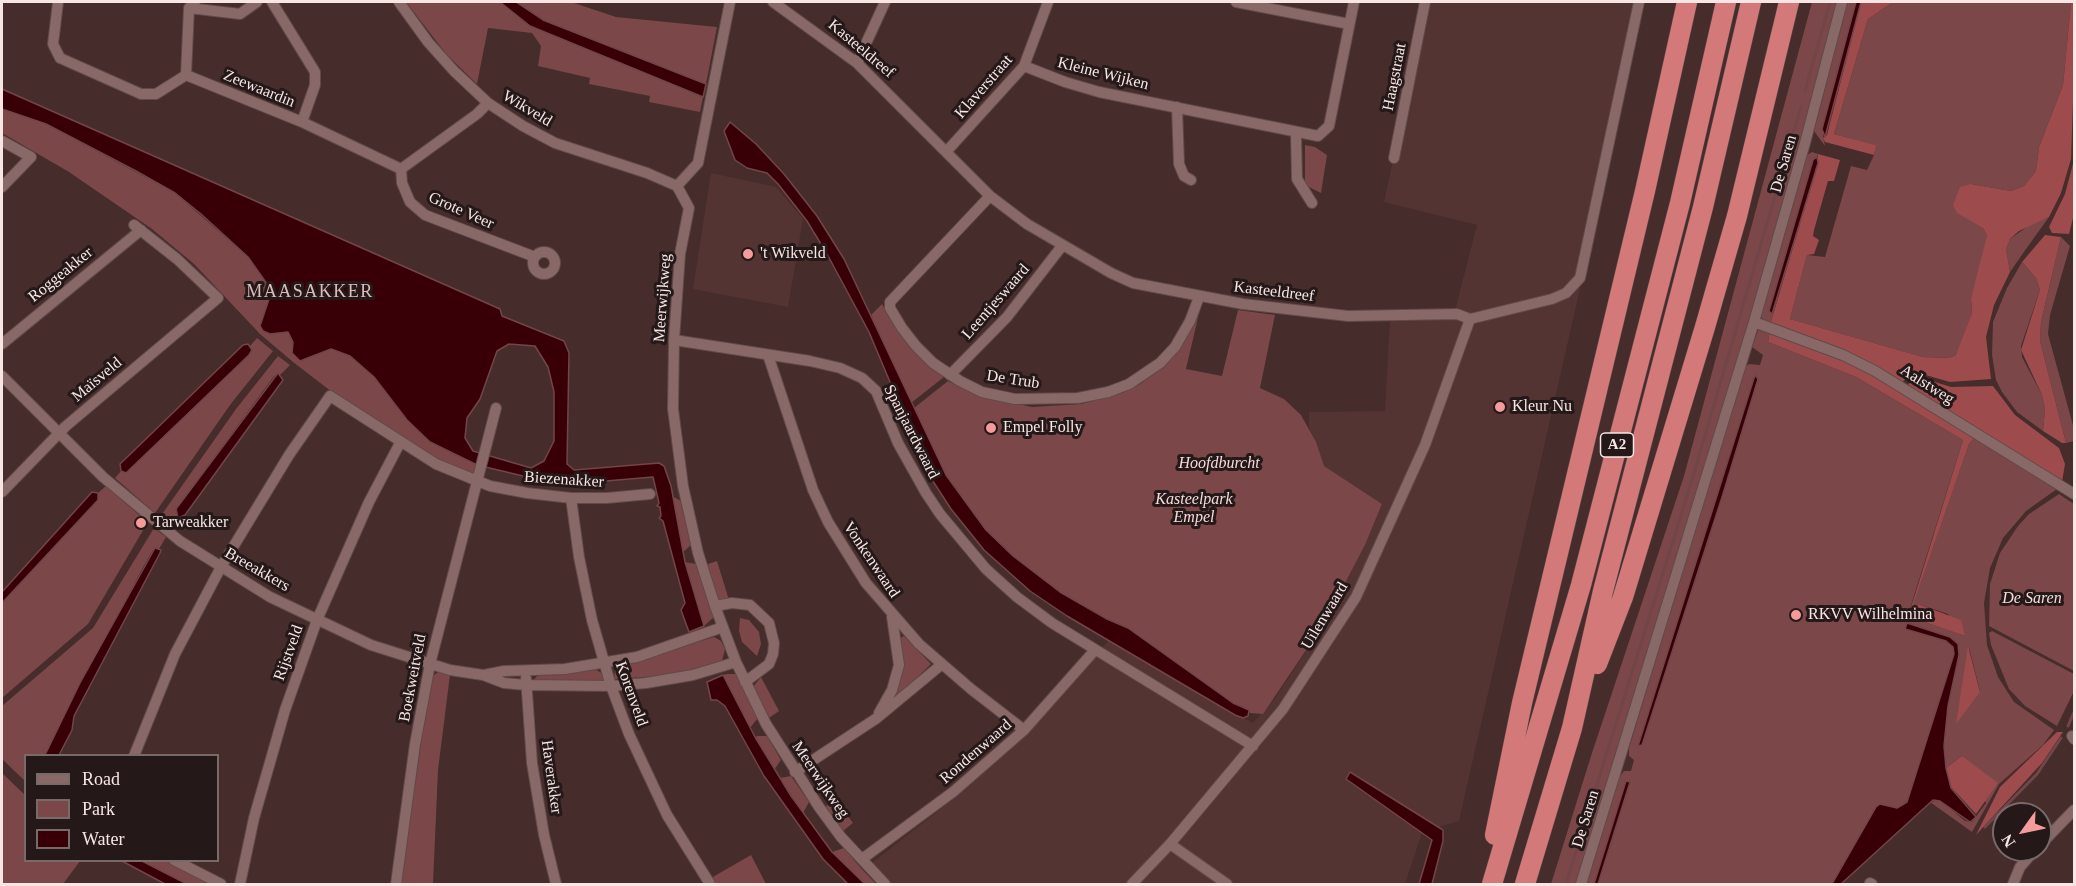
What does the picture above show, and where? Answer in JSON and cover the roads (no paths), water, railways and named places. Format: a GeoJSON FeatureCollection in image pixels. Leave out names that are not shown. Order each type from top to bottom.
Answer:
{"type":"FeatureCollection","features":[{"type":"Feature","properties":{"kind":"highway","name":"A2"},"geometry":{"type":"LineString","coordinates":[[1484,885],[1522,703],[1687,2]]}},
{"type":"Feature","properties":{"kind":"highway","name":"A2"},"geometry":{"type":"LineString","coordinates":[[1492,885],[1581,585],[1680,203],[1726,2]]}},
{"type":"Feature","properties":{"kind":"highway","name":"A2"},"geometry":{"type":"LineString","coordinates":[[1525,885],[1572,728],[1603,591],[1703,207],[1751,2]]}},
{"type":"Feature","properties":{"kind":"highway","name":"A2"},"geometry":{"type":"LineString","coordinates":[[1572,728],[1623,597],[1705,327],[1737,216],[1789,2]]}},
{"type":"Feature","properties":{"kind":"street"},"geometry":{"type":"LineString","coordinates":[[58,2],[53,44],[60,58],[141,94],[156,94],[186,75],[192,5],[240,14],[257,2]]}},
{"type":"Feature","properties":{"kind":"street"},"geometry":{"type":"LineString","coordinates":[[272,2],[315,72],[315,85],[302,122]]}},
{"type":"Feature","properties":{"kind":"street","name":"Wikveld"},"geometry":{"type":"LineString","coordinates":[[399,2],[428,42],[488,103],[555,143],[647,173],[677,186]]}},
{"type":"Feature","properties":{"kind":"street"},"geometry":{"type":"LineString","coordinates":[[677,186],[698,163],[730,2]]}},
{"type":"Feature","properties":{"kind":"street","name":"Kasteeldreef"},"geometry":{"type":"LineString","coordinates":[[773,2],[857,63],[990,196],[1027,224],[1062,246],[1133,283],[1199,297],[1348,316],[1457,314],[1470,319],[1552,299],[1566,293],[1580,278],[1639,2]]}},
{"type":"Feature","properties":{"kind":"street"},"geometry":{"type":"LineString","coordinates":[[857,63],[885,2]]}},
{"type":"Feature","properties":{"kind":"street","name":"Klaverstraat"},"geometry":{"type":"LineString","coordinates":[[946,152],[1024,66],[1048,2]]}},
{"type":"Feature","properties":{"kind":"street"},"geometry":{"type":"LineString","coordinates":[[1236,2],[1349,24],[1353,2]]}},
{"type":"Feature","properties":{"kind":"street","name":"Haagstraat"},"geometry":{"type":"LineString","coordinates":[[1394,158],[1425,2]]}},
{"type":"Feature","properties":{"kind":"street","name":"De Saren"},"geometry":{"type":"LineString","coordinates":[[1581,885],[1754,322],[1842,2]]}},
{"type":"Feature","properties":{"kind":"street","name":"Kleine Wijken"},"geometry":{"type":"LineString","coordinates":[[1024,66],[1099,92],[1296,134],[1318,136],[1329,126],[1349,24]]}},
{"type":"Feature","properties":{"kind":"street","name":"Zeewaardin"},"geometry":{"type":"LineString","coordinates":[[186,75],[302,122],[401,169]]}},
{"type":"Feature","properties":{"kind":"street"},"geometry":{"type":"LineString","coordinates":[[401,169],[477,114],[488,103]]}},
{"type":"Feature","properties":{"kind":"street"},"geometry":{"type":"LineString","coordinates":[[1177,107],[1179,164],[1184,176],[1191,180]]}},
{"type":"Feature","properties":{"kind":"street"},"geometry":{"type":"LineString","coordinates":[[1296,134],[1297,179],[1312,203]]}},
{"type":"Feature","properties":{"kind":"street"},"geometry":{"type":"LineString","coordinates":[[2,141],[31,157],[2,187]]}},
{"type":"Feature","properties":{"kind":"street","name":"Grote Veer"},"geometry":{"type":"LineString","coordinates":[[401,169],[402,183],[410,202],[425,215],[535,256]]}},
{"type":"Feature","properties":{"kind":"street","name":"Meerwijkweg"},"geometry":{"type":"LineString","coordinates":[[677,186],[689,208],[680,254],[674,340],[673,409],[683,486],[698,553],[736,663],[766,724],[795,772],[841,837],[885,885]]}},
{"type":"Feature","properties":{"kind":"street","name":"De Trub"},"geometry":{"type":"LineString","coordinates":[[990,196],[890,302],[896,318],[916,346],[933,363],[982,392],[1015,399],[1068,399],[1108,392],[1129,384],[1160,363],[1175,347],[1190,321],[1199,297]]}},
{"type":"Feature","properties":{"kind":"street","name":"Maïsveld"},"geometry":{"type":"LineString","coordinates":[[2,492],[59,433],[218,298],[137,227]]}},
{"type":"Feature","properties":{"kind":"street","name":"Roggeakker"},"geometry":{"type":"LineString","coordinates":[[2,344],[137,227]]}},
{"type":"Feature","properties":{"kind":"street","name":"Leentjeswaard"},"geometry":{"type":"LineString","coordinates":[[950,375],[1007,317],[1062,246]]}},
{"type":"Feature","properties":{"kind":"street","name":"Uilenwaard"},"geometry":{"type":"LineString","coordinates":[[1132,885],[1170,844],[1283,709],[1356,597],[1425,445],[1470,319]]}},
{"type":"Feature","properties":{"kind":"street","name":"Aalstweg"},"geometry":{"type":"LineString","coordinates":[[1754,322],[1843,356],[1875,371],[2074,494]]}},
{"type":"Feature","properties":{"kind":"street","name":"Spanjaardwaard"},"geometry":{"type":"LineString","coordinates":[[674,340],[840,368],[870,384],[880,399],[911,469],[940,514],[986,569],[1017,597],[1095,650],[1253,746]]}},
{"type":"Feature","properties":{"kind":"street","name":"Vonkenwaard"},"geometry":{"type":"LineString","coordinates":[[768,355],[800,455],[828,522],[859,573],[892,616],[941,664],[1024,730]]}},
{"type":"Feature","properties":{"kind":"street","name":"Breeakkers"},"geometry":{"type":"LineString","coordinates":[[2,376],[102,477],[152,520],[270,597],[371,645],[430,664],[483,675],[504,683],[526,685],[611,686],[693,675],[736,663]]}},
{"type":"Feature","properties":{"kind":"street","name":"Biezenakker"},"geometry":{"type":"LineString","coordinates":[[221,567],[284,464],[330,396],[436,464],[476,481],[527,494],[571,498],[607,498],[650,494]]}},
{"type":"Feature","properties":{"kind":"street"},"geometry":{"type":"LineString","coordinates":[[476,481],[496,408]]}},
{"type":"Feature","properties":{"kind":"street","name":"Rijstveld"},"geometry":{"type":"LineString","coordinates":[[240,885],[254,818],[282,721],[317,620],[369,502],[400,443]]}},
{"type":"Feature","properties":{"kind":"street","name":"Boekweitveld"},"geometry":{"type":"LineString","coordinates":[[396,885],[415,744],[430,664],[476,481]]}},
{"type":"Feature","properties":{"kind":"street","name":"Korenveld"},"geometry":{"type":"LineString","coordinates":[[571,498],[579,557],[611,686],[629,734],[667,815],[710,885]]}},
{"type":"Feature","properties":{"kind":"street"},"geometry":{"type":"LineString","coordinates":[[135,754],[175,654],[221,567]]}},
{"type":"Feature","properties":{"kind":"street"},"geometry":{"type":"LineString","coordinates":[[715,606],[732,603],[750,605],[769,623],[774,643],[769,664],[745,682]]}},
{"type":"Feature","properties":{"kind":"street"},"geometry":{"type":"LineString","coordinates":[[877,718],[892,690],[899,665],[892,616]]}},
{"type":"Feature","properties":{"kind":"street","name":"Breeakkers"},"geometry":{"type":"LineString","coordinates":[[483,675],[504,671],[526,672],[604,663],[648,654],[723,627]]}},
{"type":"Feature","properties":{"kind":"street","name":"Rondenwaard"},"geometry":{"type":"LineString","coordinates":[[862,859],[953,792],[1024,730],[1095,650]]}},
{"type":"Feature","properties":{"kind":"street"},"geometry":{"type":"LineString","coordinates":[[795,772],[877,718],[941,664]]}},
{"type":"Feature","properties":{"kind":"street","name":"Haverakker"},"geometry":{"type":"LineString","coordinates":[[526,672],[532,763],[544,836],[556,885]]}},
{"type":"Feature","properties":{"kind":"street"},"geometry":{"type":"LineString","coordinates":[[2052,833],[2074,810]]}},
{"type":"Feature","properties":{"kind":"street"},"geometry":{"type":"LineString","coordinates":[[1170,844],[1227,885]]}},
{"type":"Feature","properties":{"kind":"street"},"geometry":{"type":"LineString","coordinates":[[176,862],[221,885]]}},
{"type":"Feature","properties":{"kind":"street"},"geometry":{"type":"LineString","coordinates":[[2013,885],[2024,862]]}},
{"type":"Feature","properties":{"kind":"water"},"geometry":{"type":"Polygon","coordinates":[[[500,2],[516,2],[543,20],[706,84],[703,97],[530,26],[500,2]]]}},
{"type":"Feature","properties":{"kind":"water"},"geometry":{"type":"Polygon","coordinates":[[[1856,2],[1861,2],[1825,137],[1822,129],[1856,2]]]}},
{"type":"Feature","properties":{"kind":"water"},"geometry":{"type":"Polygon","coordinates":[[[2,89],[500,309],[502,316],[564,341],[569,353],[567,464],[574,470],[659,463],[664,466],[671,486],[685,562],[704,626],[689,632],[681,610],[685,603],[663,521],[659,518],[661,516],[660,507],[657,506],[659,503],[653,477],[594,482],[544,481],[477,465],[430,442],[407,420],[374,377],[350,356],[331,349],[300,361],[292,353],[293,342],[288,332],[270,334],[263,331],[260,326],[269,299],[267,284],[248,257],[175,193],[46,124],[2,109],[2,89]],[[509,344],[497,351],[480,399],[467,418],[465,438],[473,451],[531,468],[544,461],[554,441],[554,392],[548,367],[535,346],[509,344]]]}},
{"type":"Feature","properties":{"kind":"water"},"geometry":{"type":"Polygon","coordinates":[[[730,122],[756,144],[784,174],[817,216],[844,259],[946,475],[986,530],[1013,556],[1060,592],[1107,619],[1128,628],[1233,703],[1249,710],[1248,716],[1243,718],[1235,715],[1067,616],[1030,591],[984,550],[951,509],[929,475],[869,332],[827,254],[807,221],[778,184],[767,173],[747,168],[735,160],[724,131],[730,122]]]}},
{"type":"Feature","properties":{"kind":"water"},"geometry":{"type":"Polygon","coordinates":[[[1817,157],[1818,163],[1772,314],[1769,311],[1813,160],[1817,157]]]}},
{"type":"Feature","properties":{"kind":"water"},"geometry":{"type":"Polygon","coordinates":[[[248,344],[252,350],[249,355],[126,473],[121,471],[120,464],[243,345],[248,344]]]}},
{"type":"Feature","properties":{"kind":"water"},"geometry":{"type":"Polygon","coordinates":[[[278,373],[283,380],[185,515],[178,518],[176,509],[278,373]]]}},
{"type":"Feature","properties":{"kind":"water"},"geometry":{"type":"Polygon","coordinates":[[[1755,375],[1758,379],[1723,494],[1642,745],[1638,746],[1755,375]]]}},
{"type":"Feature","properties":{"kind":"water"},"geometry":{"type":"Polygon","coordinates":[[[92,492],[98,493],[98,500],[2,603],[2,592],[92,492]]]}},
{"type":"Feature","properties":{"kind":"water"},"geometry":{"type":"Polygon","coordinates":[[[155,548],[161,550],[74,716],[72,730],[60,754],[45,754],[80,683],[155,548]]]}},
{"type":"Feature","properties":{"kind":"water"},"geometry":{"type":"Polygon","coordinates":[[[1907,623],[1950,637],[1958,644],[1959,655],[1948,706],[1944,746],[1946,768],[1951,788],[1976,817],[1970,822],[1940,801],[1933,800],[1841,884],[1832,884],[1876,807],[1880,804],[1897,808],[1907,802],[1954,654],[1953,647],[1946,641],[1905,629],[1907,623]]]}},
{"type":"Feature","properties":{"kind":"water"},"geometry":{"type":"Polygon","coordinates":[[[723,675],[755,737],[791,796],[832,852],[865,884],[848,884],[823,859],[764,776],[725,706],[717,700],[711,700],[707,682],[723,675]]]}},
{"type":"Feature","properties":{"kind":"water"},"geometry":{"type":"Polygon","coordinates":[[[1350,772],[1443,830],[1443,841],[1432,884],[1419,884],[1432,840],[1346,779],[1350,772]]]}},
{"type":"Feature","properties":{"kind":"water"},"geometry":{"type":"Polygon","coordinates":[[[1626,781],[1630,782],[1598,884],[1594,884],[1626,781]]]}},
{"type":"Feature","properties":{"kind":"water"},"geometry":{"type":"Polygon","coordinates":[[[124,862],[144,862],[187,884],[165,884],[124,862]]]}},
{"type":"Feature","properties":{"kind":"waterway"},"geometry":{"type":"LineString","coordinates":[[1805,91],[1830,2]]}},
{"type":"Feature","properties":{"kind":"waterway"},"geometry":{"type":"LineString","coordinates":[[1566,884],[1692,480],[1801,107]]}},
{"type":"Feature","properties":{"kind":"waterway"},"geometry":{"type":"LineString","coordinates":[[2068,726],[2074,712]]}},
{"type":"Feature","properties":{"kind":"waterway"},"geometry":{"type":"LineString","coordinates":[[1985,827],[2037,774],[2061,738]]}},
{"type":"Feature","properties":{"kind":"place","name":"'t Wikveld"},"geometry":{"type":"Point","coordinates":[748,254]}},
{"type":"Feature","properties":{"kind":"place","name":"Kleur Nu"},"geometry":{"type":"Point","coordinates":[1500,407]}},
{"type":"Feature","properties":{"kind":"place","name":"Empel Folly"},"geometry":{"type":"Point","coordinates":[991,428]}},
{"type":"Feature","properties":{"kind":"place","name":"Tarweakker"},"geometry":{"type":"Point","coordinates":[141,523]}},
{"type":"Feature","properties":{"kind":"place","name":"RKVV Wilhelmina"},"geometry":{"type":"Point","coordinates":[1796,615]}},
{"type":"Feature","properties":{"kind":"district","name":"MAASAKKER"},"geometry":{"type":"Point","coordinates":[310,292]}},
{"type":"Feature","properties":{"kind":"park label","name":"Hoofdburcht"},"geometry":{"type":"Point","coordinates":[1219,464]}},
{"type":"Feature","properties":{"kind":"park label","name":"Kasteelpark Empel"},"geometry":{"type":"Point","coordinates":[1194,509]}}]}
